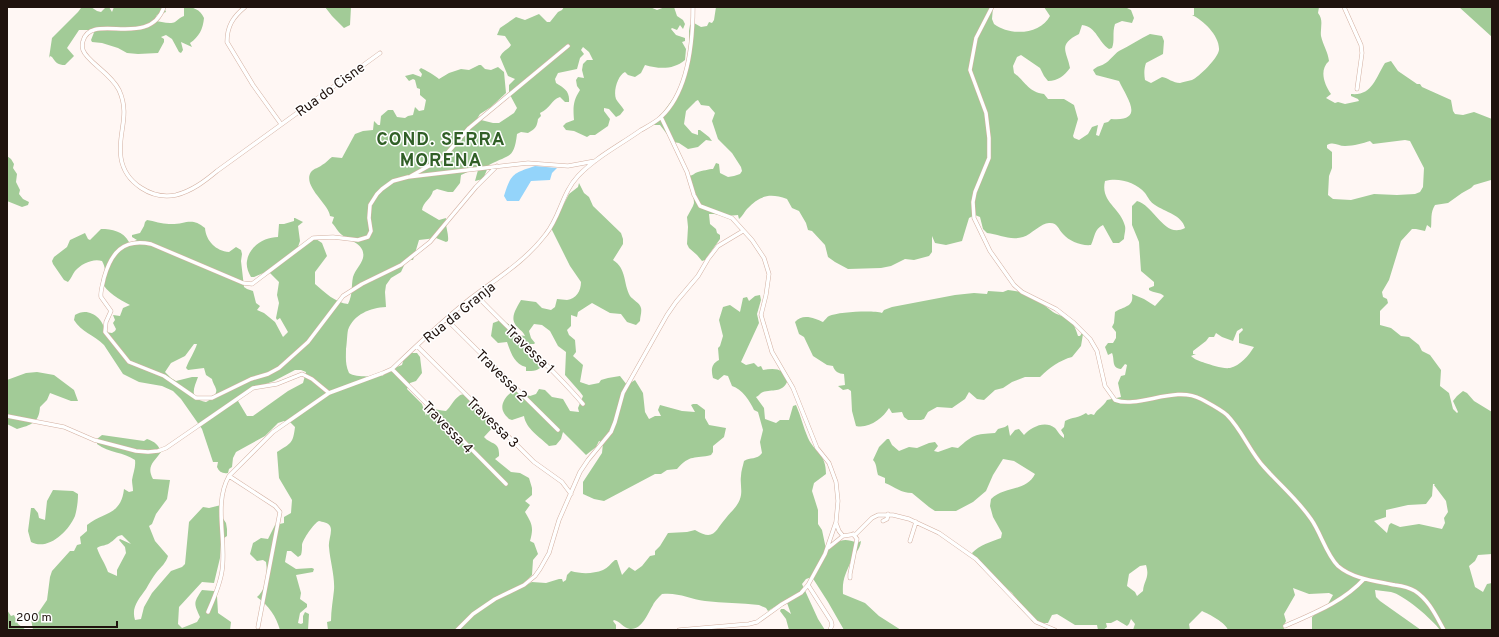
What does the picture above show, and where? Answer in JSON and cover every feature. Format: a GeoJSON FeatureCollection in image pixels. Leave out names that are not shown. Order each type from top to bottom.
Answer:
{"type":"FeatureCollection","features":[{"type":"Feature","properties":{"kind":"street","name":"Rua do Cisne"},"geometry":{"type":"LineString","coordinates":[[164,7],[159,18],[149,26],[128,29],[95,29],[89,32],[84,37],[83,41],[83,50],[86,55],[115,83],[124,102],[125,112],[120,153],[121,160],[132,181],[152,193],[176,194],[202,184],[281,124],[380,53]]}},
{"type":"Feature","properties":{"kind":"street"},"geometry":{"type":"LineString","coordinates":[[245,7],[230,22],[227,42],[253,85],[281,124]]}},
{"type":"Feature","properties":{"kind":"street","name":"Rua da Granja"},"geometry":{"type":"LineString","coordinates":[[229,476],[273,432],[329,393],[392,369],[476,295],[506,274],[546,234],[552,226],[572,183],[595,161],[661,117],[679,95],[687,70],[693,22],[693,7]]}},
{"type":"Feature","properties":{"kind":"street"},"geometry":{"type":"LineString","coordinates":[[992,7],[976,38],[970,70],[986,113],[989,138],[988,158],[975,192],[973,202],[974,215],[990,251],[1014,285],[1018,289],[1056,309],[1074,323],[1090,339],[1097,351],[1105,386],[1115,400],[1126,402],[1187,395],[1200,398],[1223,412],[1231,420],[1261,464],[1312,519],[1333,559],[1339,566],[1364,579],[1404,587],[1415,591],[1426,601],[1444,630]]}},
{"type":"Feature","properties":{"kind":"street"},"geometry":{"type":"LineString","coordinates":[[1344,7],[1362,45],[1357,89]]}},
{"type":"Feature","properties":{"kind":"street"},"geometry":{"type":"LineString","coordinates":[[408,177],[443,158],[470,128],[568,46]]}},
{"type":"Feature","properties":{"kind":"street"},"geometry":{"type":"LineString","coordinates":[[661,117],[687,172],[694,195],[700,206],[732,218],[764,258],[769,274],[766,295],[760,315],[772,352],[793,388],[817,448],[828,463],[836,482],[838,501],[836,522],[827,549],[808,585],[802,593],[782,604],[757,622],[743,625],[679,630]]}},
{"type":"Feature","properties":{"kind":"street"},"geometry":{"type":"LineString","coordinates":[[497,166],[476,187],[430,242],[401,265],[357,286],[343,296],[308,342],[279,368],[212,398],[196,398],[164,376],[129,362],[105,332],[106,322],[111,311],[102,299],[101,293],[111,259],[128,244],[143,242],[243,283],[252,284],[313,238],[333,237],[358,240],[368,238],[371,231],[369,211],[370,205],[377,194],[393,181],[408,177],[497,166],[535,162],[568,166],[595,161]]}},
{"type":"Feature","properties":{"kind":"street"},"geometry":{"type":"LineString","coordinates":[[457,630],[472,614],[496,599],[524,585],[535,576],[549,553],[559,520],[583,465],[611,432],[623,393],[667,315],[698,276],[718,246],[743,231]]}},
{"type":"Feature","properties":{"kind":"street","name":"Travessa 1"},"geometry":{"type":"LineString","coordinates":[[476,295],[563,380],[584,404]]}},
{"type":"Feature","properties":{"kind":"street","name":"Travessa 2"},"geometry":{"type":"LineString","coordinates":[[446,320],[558,430]]}},
{"type":"Feature","properties":{"kind":"street","name":"Travessa 3"},"geometry":{"type":"LineString","coordinates":[[417,346],[534,462],[562,482],[571,494]]}},
{"type":"Feature","properties":{"kind":"street","name":"Travessa 4"},"geometry":{"type":"LineString","coordinates":[[392,369],[506,484]]}},
{"type":"Feature","properties":{"kind":"street"},"geometry":{"type":"LineString","coordinates":[[7,416],[64,427],[94,440],[136,451],[148,452],[166,448],[253,388],[277,384],[302,374],[312,379],[329,393]]}},
{"type":"Feature","properties":{"kind":"street"},"geometry":{"type":"LineString","coordinates":[[208,612],[219,585],[222,570],[221,511],[224,484],[229,476],[275,506],[280,512],[258,627]]}},
{"type":"Feature","properties":{"kind":"street"},"geometry":{"type":"LineString","coordinates":[[827,549],[843,536],[853,534],[861,530],[872,518],[878,515],[888,514],[902,516],[939,534],[976,559],[1036,622],[1055,630]]}},
{"type":"Feature","properties":{"kind":"street"},"geometry":{"type":"LineString","coordinates":[[883,521],[887,520],[888,514]]}},
{"type":"Feature","properties":{"kind":"street"},"geometry":{"type":"LineString","coordinates":[[836,522],[839,532],[843,536]]}},
{"type":"Feature","properties":{"kind":"street"},"geometry":{"type":"LineString","coordinates":[[910,541],[916,522]]}},
{"type":"Feature","properties":{"kind":"street"},"geometry":{"type":"LineString","coordinates":[[850,578],[857,539],[853,534]]}},
{"type":"Feature","properties":{"kind":"street"},"geometry":{"type":"LineString","coordinates":[[1286,626],[1344,597],[1356,588],[1364,579]]}},
{"type":"Feature","properties":{"kind":"street"},"geometry":{"type":"LineString","coordinates":[[808,585],[831,621],[832,625],[830,630]]}},
{"type":"Feature","properties":{"kind":"street"},"geometry":{"type":"LineString","coordinates":[[742,630],[743,625]]}},
{"type":"Feature","properties":{"kind":"green space"},"geometry":{"type":"Polygon","coordinates":[[[91,7],[101,12],[106,7],[109,7],[112,12],[114,7],[164,7],[166,12],[157,15],[154,21],[170,23],[175,22],[184,16],[184,7],[193,8],[204,18],[203,26],[196,38],[190,43],[192,47],[181,42],[183,50],[181,53],[172,39],[166,35],[161,37],[164,39],[164,42],[158,53],[138,54],[127,53],[118,48],[102,43],[92,42],[91,40],[95,30],[79,30],[67,48],[74,56],[65,65],[57,63],[50,56],[49,58],[52,38],[81,8],[91,7]]]}},
{"type":"Feature","properties":{"kind":"green space"},"geometry":{"type":"Polygon","coordinates":[[[325,7],[351,7],[350,25],[344,28],[325,7]]]}},
{"type":"Feature","properties":{"kind":"green space"},"geometry":{"type":"Polygon","coordinates":[[[564,7],[650,7],[657,10],[665,7],[674,7],[677,16],[683,20],[685,24],[683,29],[680,25],[677,30],[671,29],[676,35],[685,38],[685,41],[682,42],[686,49],[685,60],[676,66],[666,68],[645,65],[641,73],[635,77],[628,75],[625,72],[622,74],[617,84],[615,96],[624,110],[616,117],[609,109],[604,108],[604,111],[610,119],[608,126],[595,135],[590,135],[587,137],[574,131],[566,130],[563,126],[574,120],[574,104],[580,90],[577,86],[576,80],[578,77],[584,78],[582,70],[583,64],[587,60],[593,60],[589,52],[583,47],[581,50],[584,54],[580,58],[577,69],[558,73],[555,79],[556,83],[564,88],[569,95],[569,102],[565,102],[560,97],[557,98],[540,113],[541,116],[538,119],[535,128],[528,133],[521,132],[517,134],[514,148],[510,155],[489,165],[483,179],[475,181],[478,170],[474,169],[461,175],[460,183],[453,192],[437,189],[433,191],[422,210],[439,220],[446,218],[448,241],[446,242],[436,238],[419,240],[413,260],[407,259],[401,272],[391,278],[386,285],[386,307],[369,310],[358,316],[351,324],[348,330],[346,349],[346,364],[349,373],[360,376],[382,376],[394,368],[402,365],[404,358],[411,353],[417,353],[420,357],[422,373],[416,381],[410,383],[407,389],[422,404],[426,416],[427,409],[446,411],[459,396],[463,395],[474,400],[484,410],[495,425],[484,437],[498,448],[499,456],[495,459],[511,472],[520,473],[529,478],[532,488],[532,495],[525,501],[530,505],[525,512],[532,526],[530,541],[534,543],[538,554],[533,560],[532,575],[520,588],[532,582],[546,583],[562,579],[563,582],[566,580],[567,575],[571,571],[587,573],[603,570],[615,560],[617,560],[622,575],[629,567],[635,571],[642,566],[650,556],[655,555],[655,551],[668,533],[695,530],[711,535],[717,530],[739,502],[741,495],[741,474],[744,461],[756,458],[762,453],[760,442],[763,430],[758,412],[754,410],[739,390],[732,386],[728,376],[724,375],[718,380],[713,378],[712,370],[714,363],[719,360],[718,348],[723,336],[719,320],[723,307],[730,305],[740,312],[743,298],[747,297],[749,301],[755,296],[760,295],[761,300],[757,314],[759,323],[741,362],[746,365],[754,363],[758,367],[761,366],[763,370],[779,370],[786,377],[787,382],[782,388],[763,392],[756,397],[764,408],[765,419],[776,423],[780,420],[789,420],[793,406],[796,405],[808,438],[822,457],[826,467],[826,474],[814,483],[812,491],[818,510],[818,524],[822,530],[826,549],[844,540],[857,543],[861,541],[845,576],[843,594],[865,603],[879,616],[901,630],[844,630],[812,577],[806,579],[802,584],[818,619],[825,630],[789,630],[786,619],[780,611],[781,609],[784,609],[791,614],[786,600],[768,611],[766,608],[759,605],[705,601],[679,595],[662,594],[654,602],[641,624],[634,629],[623,626],[614,620],[616,630],[328,630],[327,622],[331,621],[334,590],[334,579],[329,547],[331,528],[325,522],[319,521],[304,539],[301,555],[298,557],[291,551],[287,551],[285,562],[296,569],[314,569],[313,572],[296,575],[301,593],[300,599],[307,604],[307,607],[300,613],[298,623],[303,623],[303,616],[305,612],[309,614],[308,630],[280,630],[272,612],[257,597],[266,581],[266,562],[263,560],[257,561],[250,554],[253,543],[261,538],[268,539],[275,525],[284,523],[284,517],[291,513],[292,500],[279,478],[277,452],[292,440],[295,427],[290,422],[284,421],[278,423],[265,436],[236,452],[233,458],[232,467],[229,469],[228,473],[221,472],[217,467],[218,462],[213,462],[202,429],[181,399],[173,391],[162,386],[139,382],[123,374],[104,345],[80,328],[74,320],[75,315],[85,312],[90,313],[102,322],[105,332],[112,333],[116,329],[113,323],[115,320],[113,315],[120,316],[123,308],[130,305],[114,295],[101,281],[105,273],[102,261],[95,260],[80,266],[68,282],[64,280],[53,264],[52,261],[54,257],[67,247],[70,240],[85,233],[90,240],[101,229],[117,231],[124,235],[129,242],[132,242],[137,240],[132,237],[132,235],[140,233],[147,220],[166,224],[196,222],[205,228],[207,237],[212,244],[220,250],[229,252],[236,247],[241,250],[244,287],[253,291],[256,303],[260,306],[257,310],[264,313],[275,322],[283,337],[288,332],[280,318],[277,320],[276,318],[279,303],[277,295],[279,282],[268,271],[251,277],[247,263],[248,256],[258,243],[273,237],[278,237],[279,224],[294,221],[295,218],[303,222],[298,226],[300,241],[298,247],[313,237],[322,243],[327,256],[315,272],[315,284],[326,294],[339,302],[348,304],[350,300],[353,277],[363,258],[362,249],[360,246],[342,235],[332,223],[334,217],[330,216],[329,211],[310,183],[309,177],[311,172],[332,157],[342,158],[355,134],[373,130],[374,121],[380,125],[381,116],[388,110],[393,110],[397,117],[405,118],[413,115],[415,107],[419,111],[424,110],[426,100],[420,95],[420,89],[417,88],[415,80],[413,79],[409,81],[405,76],[413,74],[421,77],[422,74],[419,70],[421,68],[439,79],[449,73],[461,69],[469,70],[479,65],[485,69],[491,70],[498,67],[504,72],[506,93],[491,107],[480,114],[477,119],[499,123],[514,113],[517,108],[509,93],[509,85],[515,79],[508,76],[500,57],[511,45],[505,36],[497,35],[500,28],[516,17],[525,20],[539,14],[547,22],[550,22],[558,12],[564,7]],[[194,344],[185,356],[171,363],[165,372],[176,381],[198,377],[194,389],[195,396],[200,401],[206,402],[216,393],[212,379],[206,375],[204,368],[188,370],[186,368],[197,344],[194,344]],[[295,370],[274,381],[258,387],[235,400],[238,401],[247,416],[253,416],[288,391],[303,383],[306,372],[295,370]]]}},
{"type":"Feature","properties":{"kind":"green space"},"geometry":{"type":"Polygon","coordinates":[[[716,7],[993,7],[992,19],[994,24],[1008,30],[1024,32],[1039,27],[1050,16],[1044,7],[1125,7],[1131,10],[1134,18],[1132,23],[1122,21],[1115,24],[1112,48],[1109,49],[1105,46],[1091,29],[1082,25],[1079,34],[1072,38],[1066,45],[1065,49],[1070,68],[1058,79],[1048,81],[1040,68],[1021,55],[1017,57],[1013,66],[1014,73],[1034,91],[1044,94],[1048,99],[1064,99],[1074,105],[1078,119],[1073,136],[1079,140],[1088,134],[1092,127],[1098,125],[1096,135],[1099,136],[1104,123],[1111,119],[1122,119],[1128,117],[1131,113],[1129,101],[1119,81],[1096,75],[1093,70],[1106,63],[1119,51],[1150,34],[1162,36],[1164,41],[1163,54],[1145,65],[1145,80],[1151,83],[1162,77],[1177,83],[1192,80],[1208,67],[1218,53],[1219,45],[1210,29],[1192,15],[1194,15],[1194,7],[1319,7],[1318,13],[1321,21],[1321,36],[1329,61],[1323,73],[1326,86],[1331,94],[1326,98],[1335,103],[1338,102],[1345,104],[1359,101],[1351,96],[1351,94],[1358,94],[1368,89],[1385,63],[1391,61],[1398,71],[1417,84],[1420,84],[1422,87],[1451,100],[1455,114],[1463,115],[1474,112],[1492,119],[1492,181],[1474,185],[1448,203],[1435,205],[1432,213],[1431,228],[1427,225],[1425,231],[1412,229],[1401,241],[1389,280],[1382,292],[1383,297],[1387,299],[1388,303],[1380,311],[1380,325],[1391,328],[1401,336],[1409,337],[1419,345],[1422,351],[1430,355],[1441,370],[1440,386],[1449,393],[1453,409],[1457,413],[1458,412],[1453,401],[1463,391],[1467,393],[1474,401],[1492,412],[1492,554],[1478,555],[1475,561],[1469,566],[1475,587],[1483,592],[1487,584],[1492,583],[1492,630],[1440,630],[1425,614],[1403,597],[1391,592],[1375,590],[1376,597],[1380,601],[1421,630],[1312,630],[1312,617],[1328,604],[1333,595],[1329,593],[1309,594],[1293,588],[1295,595],[1284,614],[1286,621],[1283,627],[1285,630],[1228,630],[1227,627],[1213,616],[1202,611],[1189,624],[1190,630],[1133,630],[1135,624],[1131,619],[1127,626],[1117,620],[1111,623],[1106,623],[1107,627],[1103,630],[1098,630],[1097,625],[1075,625],[1057,614],[1052,615],[1048,623],[1036,623],[1032,621],[1012,593],[980,566],[972,553],[989,542],[1001,538],[1002,533],[993,517],[990,506],[991,499],[1002,492],[1026,484],[1035,474],[1014,461],[1003,459],[993,475],[986,491],[973,502],[956,511],[935,511],[912,493],[901,491],[885,483],[885,478],[878,475],[876,465],[873,460],[879,447],[887,439],[889,439],[892,445],[899,451],[909,447],[917,448],[935,442],[938,446],[934,451],[938,452],[952,447],[958,448],[967,440],[975,436],[995,433],[998,429],[1008,425],[1010,436],[1015,430],[1019,429],[1024,435],[1034,427],[1047,425],[1055,428],[1064,438],[1061,430],[1064,427],[1065,421],[1086,413],[1088,415],[1094,415],[1107,400],[1121,397],[1118,383],[1121,376],[1125,375],[1127,365],[1125,364],[1121,369],[1116,367],[1112,353],[1108,355],[1105,347],[1108,343],[1113,343],[1116,338],[1116,332],[1112,327],[1115,312],[1130,304],[1132,301],[1132,294],[1155,306],[1164,296],[1149,290],[1149,288],[1154,286],[1154,282],[1141,271],[1139,242],[1132,225],[1132,206],[1137,201],[1143,204],[1165,226],[1171,229],[1178,230],[1185,228],[1183,224],[1173,214],[1153,204],[1145,193],[1137,186],[1126,181],[1110,180],[1105,181],[1105,194],[1123,220],[1125,228],[1124,239],[1119,243],[1113,243],[1103,225],[1096,231],[1091,245],[1083,245],[1072,241],[1066,237],[1053,223],[1044,224],[1023,237],[1009,238],[987,233],[983,229],[980,217],[975,215],[969,218],[962,241],[946,245],[935,243],[932,236],[932,252],[929,256],[914,260],[905,259],[891,266],[881,268],[848,269],[828,257],[825,245],[812,231],[808,230],[799,211],[792,208],[787,199],[775,196],[766,196],[752,204],[739,219],[738,215],[727,216],[709,214],[710,224],[720,235],[720,239],[705,260],[702,261],[687,244],[687,217],[694,203],[693,191],[688,176],[713,169],[716,163],[719,164],[720,173],[728,177],[740,174],[742,171],[741,167],[732,153],[718,139],[712,121],[715,113],[709,106],[701,105],[698,100],[686,111],[684,124],[692,133],[698,135],[698,130],[700,130],[712,141],[706,140],[698,147],[688,149],[679,143],[673,142],[660,125],[654,125],[680,89],[690,59],[690,25],[694,23],[701,27],[707,26],[709,22],[712,23],[714,20],[716,7]],[[1405,140],[1373,144],[1370,141],[1348,146],[1332,143],[1327,145],[1327,148],[1332,152],[1332,168],[1329,176],[1328,195],[1333,199],[1351,200],[1374,194],[1397,195],[1415,194],[1420,192],[1423,187],[1424,168],[1410,141],[1405,140]],[[1242,328],[1237,331],[1233,341],[1216,333],[1214,337],[1209,337],[1193,351],[1193,354],[1196,354],[1191,356],[1199,361],[1211,365],[1227,368],[1234,367],[1247,357],[1254,347],[1239,343],[1239,334],[1243,330],[1242,328]],[[1433,484],[1432,496],[1426,504],[1408,505],[1386,510],[1386,517],[1374,521],[1387,533],[1391,523],[1400,527],[1419,524],[1442,529],[1445,523],[1444,518],[1448,512],[1446,501],[1434,485],[1435,484],[1433,484]],[[1146,565],[1140,566],[1129,574],[1127,586],[1135,592],[1137,596],[1143,591],[1147,576],[1146,565]]]}},
{"type":"Feature","properties":{"kind":"green space"},"geometry":{"type":"Polygon","coordinates":[[[1459,7],[1492,7],[1492,37],[1459,7]]]}},
{"type":"Feature","properties":{"kind":"green space"},"geometry":{"type":"Polygon","coordinates":[[[7,156],[14,164],[13,168],[17,174],[16,182],[20,190],[19,194],[23,199],[29,202],[28,205],[22,207],[7,201],[7,156]]]}},
{"type":"Feature","properties":{"kind":"green space"},"geometry":{"type":"Polygon","coordinates":[[[579,183],[584,193],[589,197],[593,206],[621,233],[623,244],[613,260],[623,272],[630,296],[641,308],[640,321],[636,325],[627,322],[621,314],[610,313],[592,303],[578,312],[577,317],[571,315],[571,326],[567,330],[569,335],[575,340],[576,352],[573,356],[583,365],[580,382],[589,385],[599,383],[601,380],[620,376],[627,385],[635,380],[643,393],[645,412],[649,419],[655,416],[661,416],[658,410],[660,405],[682,411],[695,412],[691,405],[697,404],[705,410],[705,418],[709,425],[726,428],[724,437],[713,446],[713,452],[711,455],[689,459],[677,469],[667,470],[661,474],[655,474],[604,501],[594,499],[583,494],[583,482],[602,453],[603,443],[599,441],[596,447],[586,455],[563,432],[561,439],[556,445],[549,446],[530,429],[524,416],[512,420],[509,419],[502,408],[503,402],[512,392],[519,391],[530,396],[536,394],[539,389],[545,390],[552,397],[563,399],[570,411],[579,412],[578,408],[583,396],[565,375],[566,352],[558,346],[550,331],[542,325],[534,324],[529,331],[531,338],[535,343],[530,345],[543,364],[534,371],[526,371],[526,367],[522,366],[514,358],[507,342],[498,343],[491,336],[493,323],[501,320],[510,325],[519,335],[525,336],[516,325],[513,318],[521,300],[536,302],[542,308],[551,310],[555,307],[557,299],[567,300],[573,298],[579,291],[581,282],[570,266],[551,228],[569,194],[578,187],[579,183]]]}},
{"type":"Feature","properties":{"kind":"green space"},"geometry":{"type":"Polygon","coordinates":[[[1008,290],[1027,294],[1055,313],[1070,320],[1074,325],[1078,336],[1082,333],[1083,334],[1081,346],[1072,357],[1063,360],[1047,370],[1040,377],[1025,377],[1012,382],[1003,388],[995,390],[984,400],[977,399],[969,392],[965,399],[952,408],[937,407],[928,412],[924,419],[921,420],[908,420],[904,417],[902,412],[892,413],[889,408],[875,422],[866,426],[856,426],[852,411],[851,391],[848,389],[843,390],[838,386],[845,385],[844,374],[837,372],[833,366],[827,365],[813,356],[804,337],[799,334],[795,322],[798,319],[809,317],[823,322],[829,316],[840,313],[882,313],[884,310],[892,307],[955,295],[974,293],[987,294],[988,291],[1003,292],[1008,290]]]}},
{"type":"Feature","properties":{"kind":"green space"},"geometry":{"type":"Polygon","coordinates":[[[37,372],[54,375],[74,390],[78,401],[71,401],[50,393],[47,400],[40,407],[36,420],[17,429],[7,424],[7,380],[26,373],[37,372]]]}},
{"type":"Feature","properties":{"kind":"green space"},"geometry":{"type":"Polygon","coordinates":[[[102,435],[144,441],[147,439],[152,441],[157,445],[161,452],[152,464],[150,471],[151,475],[153,479],[170,480],[167,499],[156,514],[152,524],[149,526],[155,541],[168,556],[165,563],[136,603],[134,611],[135,620],[141,619],[144,607],[152,593],[171,571],[182,567],[185,564],[189,522],[203,507],[209,508],[221,505],[222,517],[226,523],[227,536],[221,540],[220,558],[214,583],[202,582],[179,607],[178,624],[182,628],[197,622],[200,617],[195,604],[197,598],[202,590],[214,591],[217,596],[218,613],[231,622],[230,630],[33,630],[31,619],[36,616],[47,600],[52,571],[70,551],[74,551],[77,545],[81,544],[80,537],[87,531],[87,525],[115,509],[122,498],[124,489],[129,492],[133,491],[132,480],[135,460],[126,455],[102,447],[97,444],[97,439],[102,435]],[[122,535],[108,544],[97,548],[108,572],[117,576],[117,570],[126,553],[125,547],[119,540],[120,539],[131,544],[122,535]]]}},
{"type":"Feature","properties":{"kind":"green space"},"geometry":{"type":"Polygon","coordinates":[[[53,490],[73,491],[78,494],[75,516],[68,528],[51,542],[37,544],[31,542],[28,531],[31,508],[34,508],[38,513],[39,518],[45,520],[47,501],[53,490]]]}},
{"type":"Feature","properties":{"kind":"green space"},"geometry":{"type":"Polygon","coordinates":[[[7,610],[11,616],[14,615],[18,624],[26,630],[7,630],[7,610]]]}},
{"type":"Feature","properties":{"kind":"water"},"geometry":{"type":"Polygon","coordinates":[[[535,166],[557,168],[552,173],[550,180],[531,181],[519,201],[507,201],[504,196],[511,178],[522,170],[535,166]]]}},
{"type":"Feature","properties":{"kind":"district","name":"COND. SERRA MORENA"},"geometry":{"type":"Point","coordinates":[441,149]}}]}
